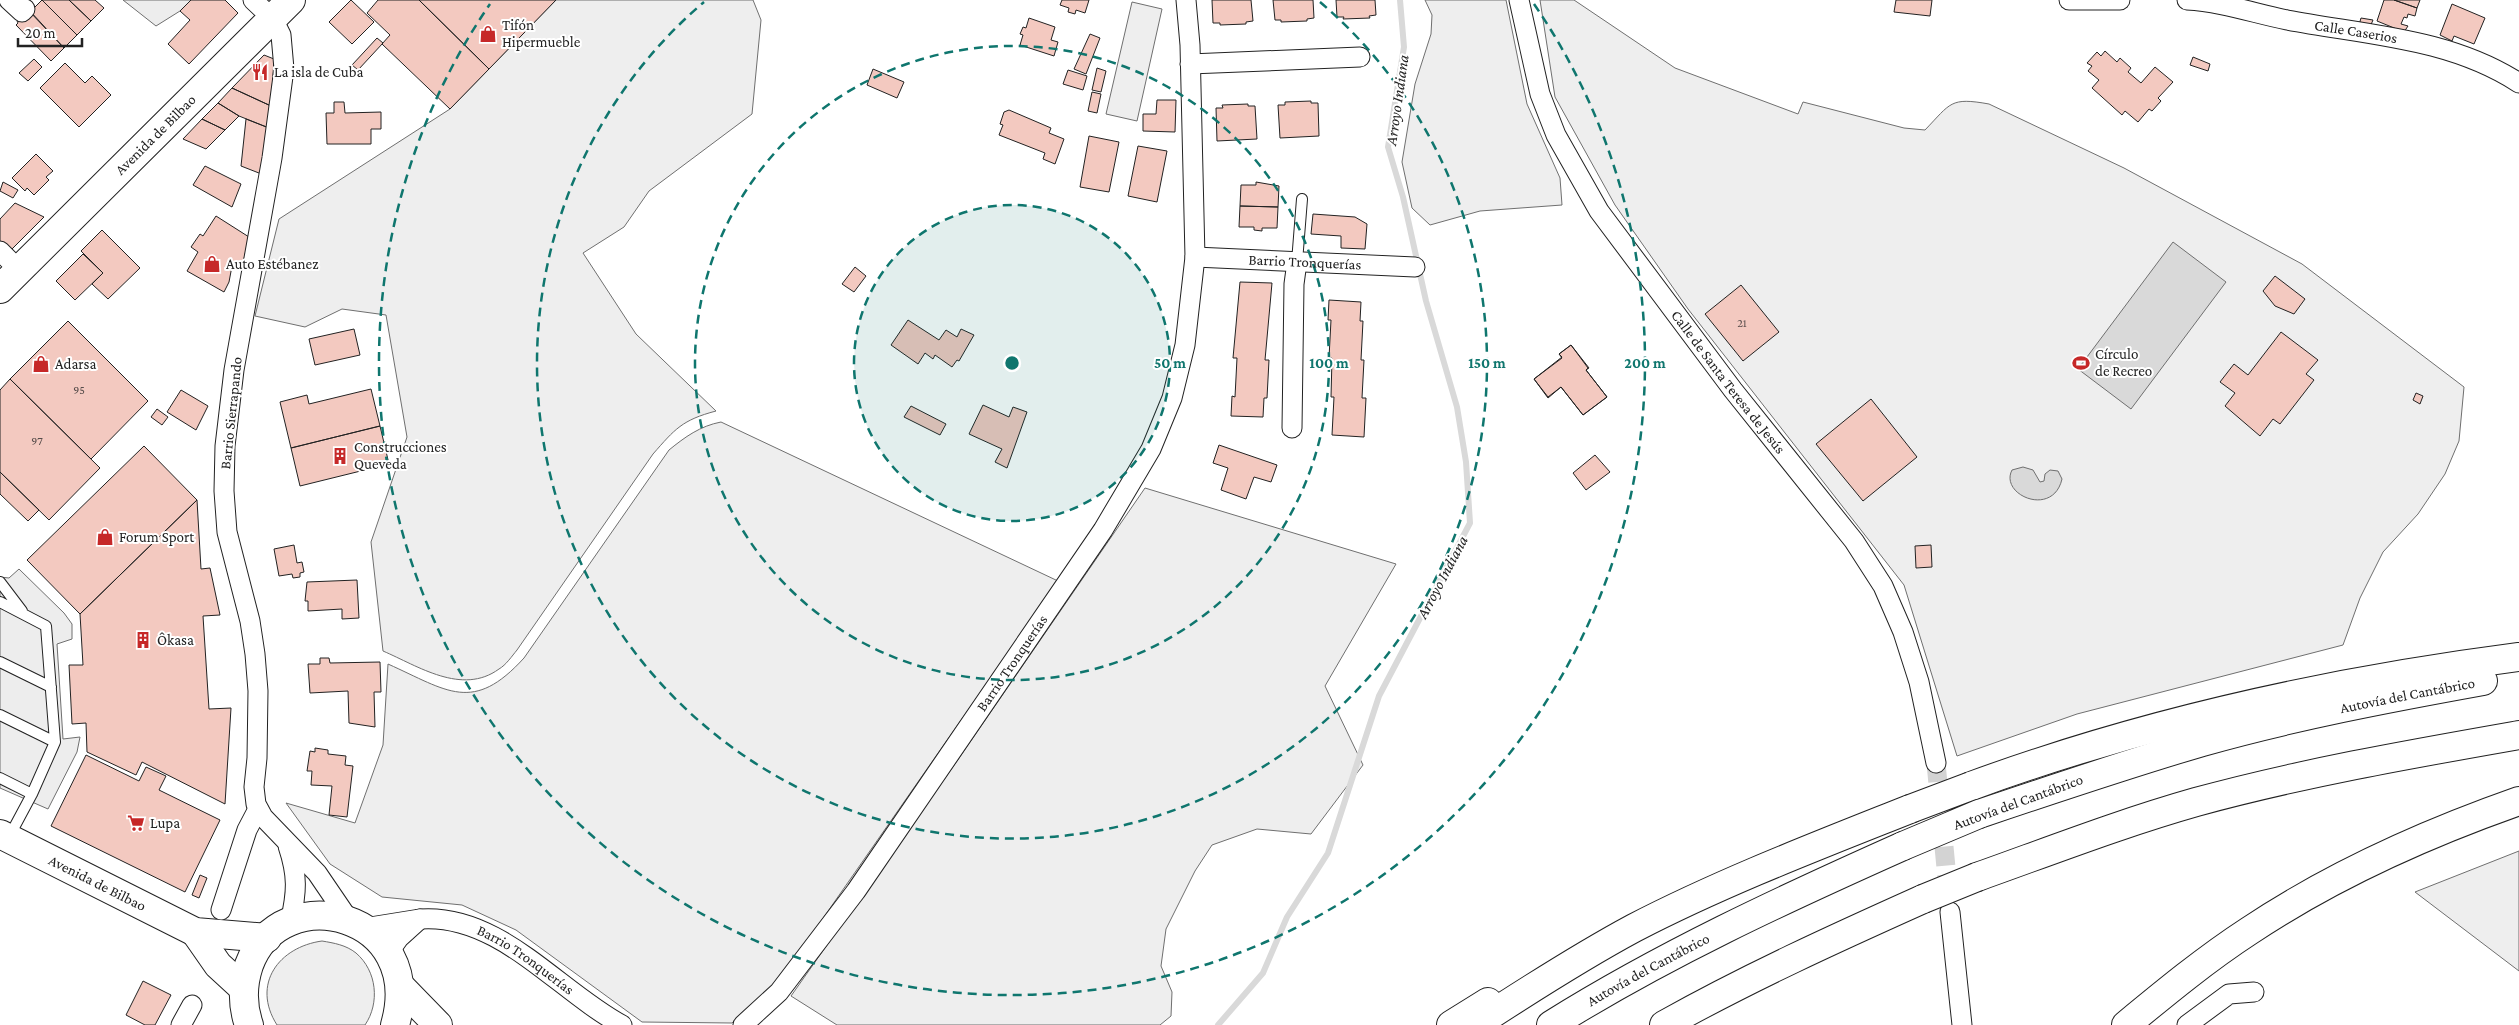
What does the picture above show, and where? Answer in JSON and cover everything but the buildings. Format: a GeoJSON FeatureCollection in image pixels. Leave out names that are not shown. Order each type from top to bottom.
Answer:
{"type":"FeatureCollection","features":[{"type":"Feature","properties":{"kind":"main road","name":"Avenida de Bilbao"},"geometry":{"type":"LineString","coordinates":[[0,289],[282,10]]}},
{"type":"Feature","properties":{"kind":"main road"},"geometry":{"type":"LineString","coordinates":[[1451,1025],[1520,983],[1594,950],[1706,893],[1910,809],[2023,767],[2135,734],[2262,701],[2400,675],[2519,657]]}},
{"type":"Feature","properties":{"kind":"main road","name":"Autovía del Cantábrico"},"geometry":{"type":"LineString","coordinates":[[1551,1025],[1644,971],[1754,913],[1979,814],[2096,775],[2259,727],[2397,696],[2519,676]]}},
{"type":"Feature","properties":{"kind":"main road"},"geometry":{"type":"LineString","coordinates":[[1664,1025],[1701,1004],[1832,939],[1977,877],[2108,829],[2196,802],[2360,763],[2519,735]]}},
{"type":"Feature","properties":{"kind":"main road"},"geometry":{"type":"LineString","coordinates":[[2126,1025],[2214,955],[2284,909],[2378,858],[2426,836],[2519,801]]}},
{"type":"Feature","properties":{"kind":"main road","name":"Avenida de Bilbao"},"geometry":{"type":"LineString","coordinates":[[4,836],[195,932]]}},
{"type":"Feature","properties":{"kind":"main road"},"geometry":{"type":"LineString","coordinates":[[246,1022],[243,988],[251,961],[267,938],[290,922],[319,916],[356,924],[377,938],[389,952],[397,969],[404,1011],[438,1025]]}},
{"type":"Feature","properties":{"kind":"main road"},"geometry":{"type":"LineString","coordinates":[[195,932],[267,938]]}},
{"type":"Feature","properties":{"kind":"main road"},"geometry":{"type":"LineString","coordinates":[[195,932],[218,965],[243,988]]}},
{"type":"Feature","properties":{"kind":"main road"},"geometry":{"type":"LineString","coordinates":[[1475,1025],[1594,950]]}},
{"type":"Feature","properties":{"kind":"main road"},"geometry":{"type":"LineString","coordinates":[[2138,1025],[2214,955]]}},
{"type":"Feature","properties":{"kind":"street"},"geometry":{"type":"LineString","coordinates":[[9,0],[22,12],[25,9]]}},
{"type":"Feature","properties":{"kind":"street"},"geometry":{"type":"LineString","coordinates":[[253,0],[282,10]]}},
{"type":"Feature","properties":{"kind":"street","name":"Barrio Tronquerías"},"geometry":{"type":"LineString","coordinates":[[743,1025],[779,992],[823,937],[1121,503],[1151,449],[1172,398],[1184,345],[1195,257],[1190,64],[1186,0]]}},
{"type":"Feature","properties":{"kind":"street","name":"Calle de Santa Teresa de Jesús"},"geometry":{"type":"LineString","coordinates":[[1519,0],[1540,94],[1556,135],[1599,211],[1733,390],[1854,541],[1883,586],[1903,632],[1919,682],[1936,763]]}},
{"type":"Feature","properties":{"kind":"street"},"geometry":{"type":"LineString","coordinates":[[2069,0],[2120,0]]}},
{"type":"Feature","properties":{"kind":"street","name":"Calle Caserios"},"geometry":{"type":"LineString","coordinates":[[2187,0],[2230,5],[2284,19],[2435,45],[2496,68],[2519,83]]}},
{"type":"Feature","properties":{"kind":"street","name":"Barrio Sierrapando"},"geometry":{"type":"LineString","coordinates":[[258,809],[254,787],[257,758],[257,672],[252,629],[227,532],[224,491],[225,446],[243,313],[260,227],[282,89],[284,50],[281,35],[282,10]]}},
{"type":"Feature","properties":{"kind":"street"},"geometry":{"type":"LineString","coordinates":[[1190,64],[1360,57]]}},
{"type":"Feature","properties":{"kind":"street"},"geometry":{"type":"LineString","coordinates":[[0,251],[20,270]]}},
{"type":"Feature","properties":{"kind":"street","name":"Barrio Tronquerías"},"geometry":{"type":"LineString","coordinates":[[1195,257],[1415,267]]}},
{"type":"Feature","properties":{"kind":"street","name":"Barrio Tronquerías"},"geometry":{"type":"LineString","coordinates":[[1292,428],[1294,284],[1297,262]]}},
{"type":"Feature","properties":{"kind":"street"},"geometry":{"type":"LineString","coordinates":[[221,910],[250,824],[258,809],[286,842],[317,873],[356,924]]}},
{"type":"Feature","properties":{"kind":"street"},"geometry":{"type":"LineString","coordinates":[[286,842],[295,867],[296,880],[296,894],[290,922]]}},
{"type":"Feature","properties":{"kind":"street"},"geometry":{"type":"LineString","coordinates":[[1950,912],[1962,1025]]}},
{"type":"Feature","properties":{"kind":"street"},"geometry":{"type":"LineString","coordinates":[[389,952],[399,938],[420,919]]}},
{"type":"Feature","properties":{"kind":"street","name":"Barrio Tronquerías"},"geometry":{"type":"LineString","coordinates":[[356,924],[420,919],[453,920],[487,933],[622,1025]]}},
{"type":"Feature","properties":{"kind":"street"},"geometry":{"type":"LineString","coordinates":[[2187,1025],[2229,994],[2254,992]]}},
{"type":"Feature","properties":{"kind":"street"},"geometry":{"type":"LineString","coordinates":[[182,1025],[192,1005]]}},
{"type":"Feature","properties":{"kind":"lane"},"geometry":{"type":"LineString","coordinates":[[1297,262],[1302,200]]}},
{"type":"Feature","properties":{"kind":"lane"},"geometry":{"type":"LineString","coordinates":[[0,582],[24,614]]}},
{"type":"Feature","properties":{"kind":"lane"},"geometry":{"type":"LineString","coordinates":[[0,602],[46,626],[55,742],[32,794],[4,836]]}},
{"type":"Feature","properties":{"kind":"lane"},"geometry":{"type":"LineString","coordinates":[[0,662],[51,687]]}},
{"type":"Feature","properties":{"kind":"lane"},"geometry":{"type":"LineString","coordinates":[[0,716],[55,742]]}},
{"type":"Feature","properties":{"kind":"lane"},"geometry":{"type":"LineString","coordinates":[[0,778],[32,794]]}},
{"type":"Feature","properties":{"kind":"shaded area"},"geometry":{"type":"Polygon","coordinates":[[[123,0],[191,0],[180,11],[156,26],[123,0]]]}},
{"type":"Feature","properties":{"kind":"shaded area"},"geometry":{"type":"Polygon","coordinates":[[[556,0],[753,0],[761,20],[752,114],[649,191],[624,227],[583,253],[636,334],[716,411],[704,414],[680,426],[653,454],[517,650],[506,663],[485,677],[470,680],[455,679],[440,676],[383,651],[371,542],[407,437],[386,315],[342,309],[305,327],[255,316],[279,219],[450,109],[556,0]]]}},
{"type":"Feature","properties":{"kind":"shaded area"},"geometry":{"type":"Polygon","coordinates":[[[1425,0],[1506,0],[1527,104],[1560,178],[1562,205],[1480,211],[1430,225],[1412,208],[1402,162],[1415,84],[1431,34],[1432,15],[1425,0]]]}},
{"type":"Feature","properties":{"kind":"shaded area","name":"Círculo de Recreo"},"geometry":{"type":"Polygon","coordinates":[[[1540,0],[1574,0],[1675,68],[1798,114],[1803,102],[1904,128],[1925,130],[1952,104],[1966,101],[1989,104],[2124,168],[2302,264],[2464,387],[2459,441],[2445,474],[2418,514],[2383,552],[2360,598],[2343,645],[2077,714],[1957,756],[1904,585],[1688,309],[1615,205],[1555,97],[1540,0]]]}},
{"type":"Feature","properties":{"kind":"shaded area"},"geometry":{"type":"Polygon","coordinates":[[[1132,2],[1162,9],[1137,121],[1106,114],[1132,2]]]}},
{"type":"Feature","properties":{"kind":"shaded area"},"geometry":{"type":"Polygon","coordinates":[[[2173,242],[2226,282],[2131,409],[2078,369],[2173,242]]]}},
{"type":"Feature","properties":{"kind":"shaded area"},"geometry":{"type":"Polygon","coordinates":[[[721,422],[1058,581],[780,980],[732,1023],[642,1022],[516,930],[462,905],[382,897],[330,864],[286,803],[355,823],[383,745],[388,664],[444,689],[459,692],[474,692],[490,686],[506,675],[524,658],[669,450],[706,426],[721,422]]]}},
{"type":"Feature","properties":{"kind":"shaded area"},"geometry":{"type":"Polygon","coordinates":[[[2023,467],[2033,470],[2040,482],[2044,481],[2045,474],[2050,470],[2058,471],[2062,479],[2057,491],[2049,498],[2039,500],[2020,494],[2013,487],[2010,479],[2012,470],[2023,467]]]}},
{"type":"Feature","properties":{"kind":"shaded area"},"geometry":{"type":"Polygon","coordinates":[[[1145,488],[1396,564],[1325,686],[1363,765],[1311,834],[1257,829],[1212,845],[1195,871],[1166,929],[1161,966],[1172,992],[1171,1016],[1160,1025],[837,1025],[791,996],[957,761],[1145,488]]]}},
{"type":"Feature","properties":{"kind":"shaded area"},"geometry":{"type":"Polygon","coordinates":[[[19,569],[64,613],[72,624],[72,639],[57,644],[63,739],[80,737],[77,752],[48,809],[0,788],[0,577],[9,578],[19,569]]]}},
{"type":"Feature","properties":{"kind":"shaded area"},"geometry":{"type":"Polygon","coordinates":[[[2519,851],[2519,971],[2415,892],[2519,851]]]}},
{"type":"Feature","properties":{"kind":"shaded area"},"geometry":{"type":"Polygon","coordinates":[[[322,941],[348,948],[363,960],[372,978],[374,988],[373,1007],[370,1016],[365,1025],[277,1025],[270,1010],[267,995],[268,982],[274,970],[282,959],[293,951],[322,941]]]}},
{"type":"Feature","properties":{"kind":"waterway","name":"Arroyo Indiana"},"geometry":{"type":"LineString","coordinates":[[1218,1025],[1263,973],[1287,917],[1328,853],[1379,696],[1470,523],[1466,462],[1457,407],[1426,301],[1403,197],[1388,147],[1404,47],[1400,0]]}},
{"type":"Feature","properties":{"kind":"tunnel"},"geometry":{"type":"LineString","coordinates":[[1936,763],[1949,899]]}},
{"type":"Feature","properties":{"kind":"place","name":"Tifón Hipermueble"},"geometry":{"type":"Point","coordinates":[488,34]}},
{"type":"Feature","properties":{"kind":"place","name":"La isla de Cuba"},"geometry":{"type":"Point","coordinates":[260,72]}},
{"type":"Feature","properties":{"kind":"place","name":"Auto Estébanez"},"geometry":{"type":"Point","coordinates":[212,264]}},
{"type":"Feature","properties":{"kind":"place","name":"Círculo de Recreo"},"geometry":{"type":"Point","coordinates":[2081,363]}},
{"type":"Feature","properties":{"kind":"place","name":"Adarsa"},"geometry":{"type":"Point","coordinates":[41,364]}},
{"type":"Feature","properties":{"kind":"place","name":"Construcciones Queveda"},"geometry":{"type":"Point","coordinates":[340,456]}},
{"type":"Feature","properties":{"kind":"place","name":"Forum Sport"},"geometry":{"type":"Point","coordinates":[105,537]}},
{"type":"Feature","properties":{"kind":"place","name":"Ôkasa"},"geometry":{"type":"Point","coordinates":[143,640]}},
{"type":"Feature","properties":{"kind":"place","name":"Lupa"},"geometry":{"type":"Point","coordinates":[136,823]}}]}
